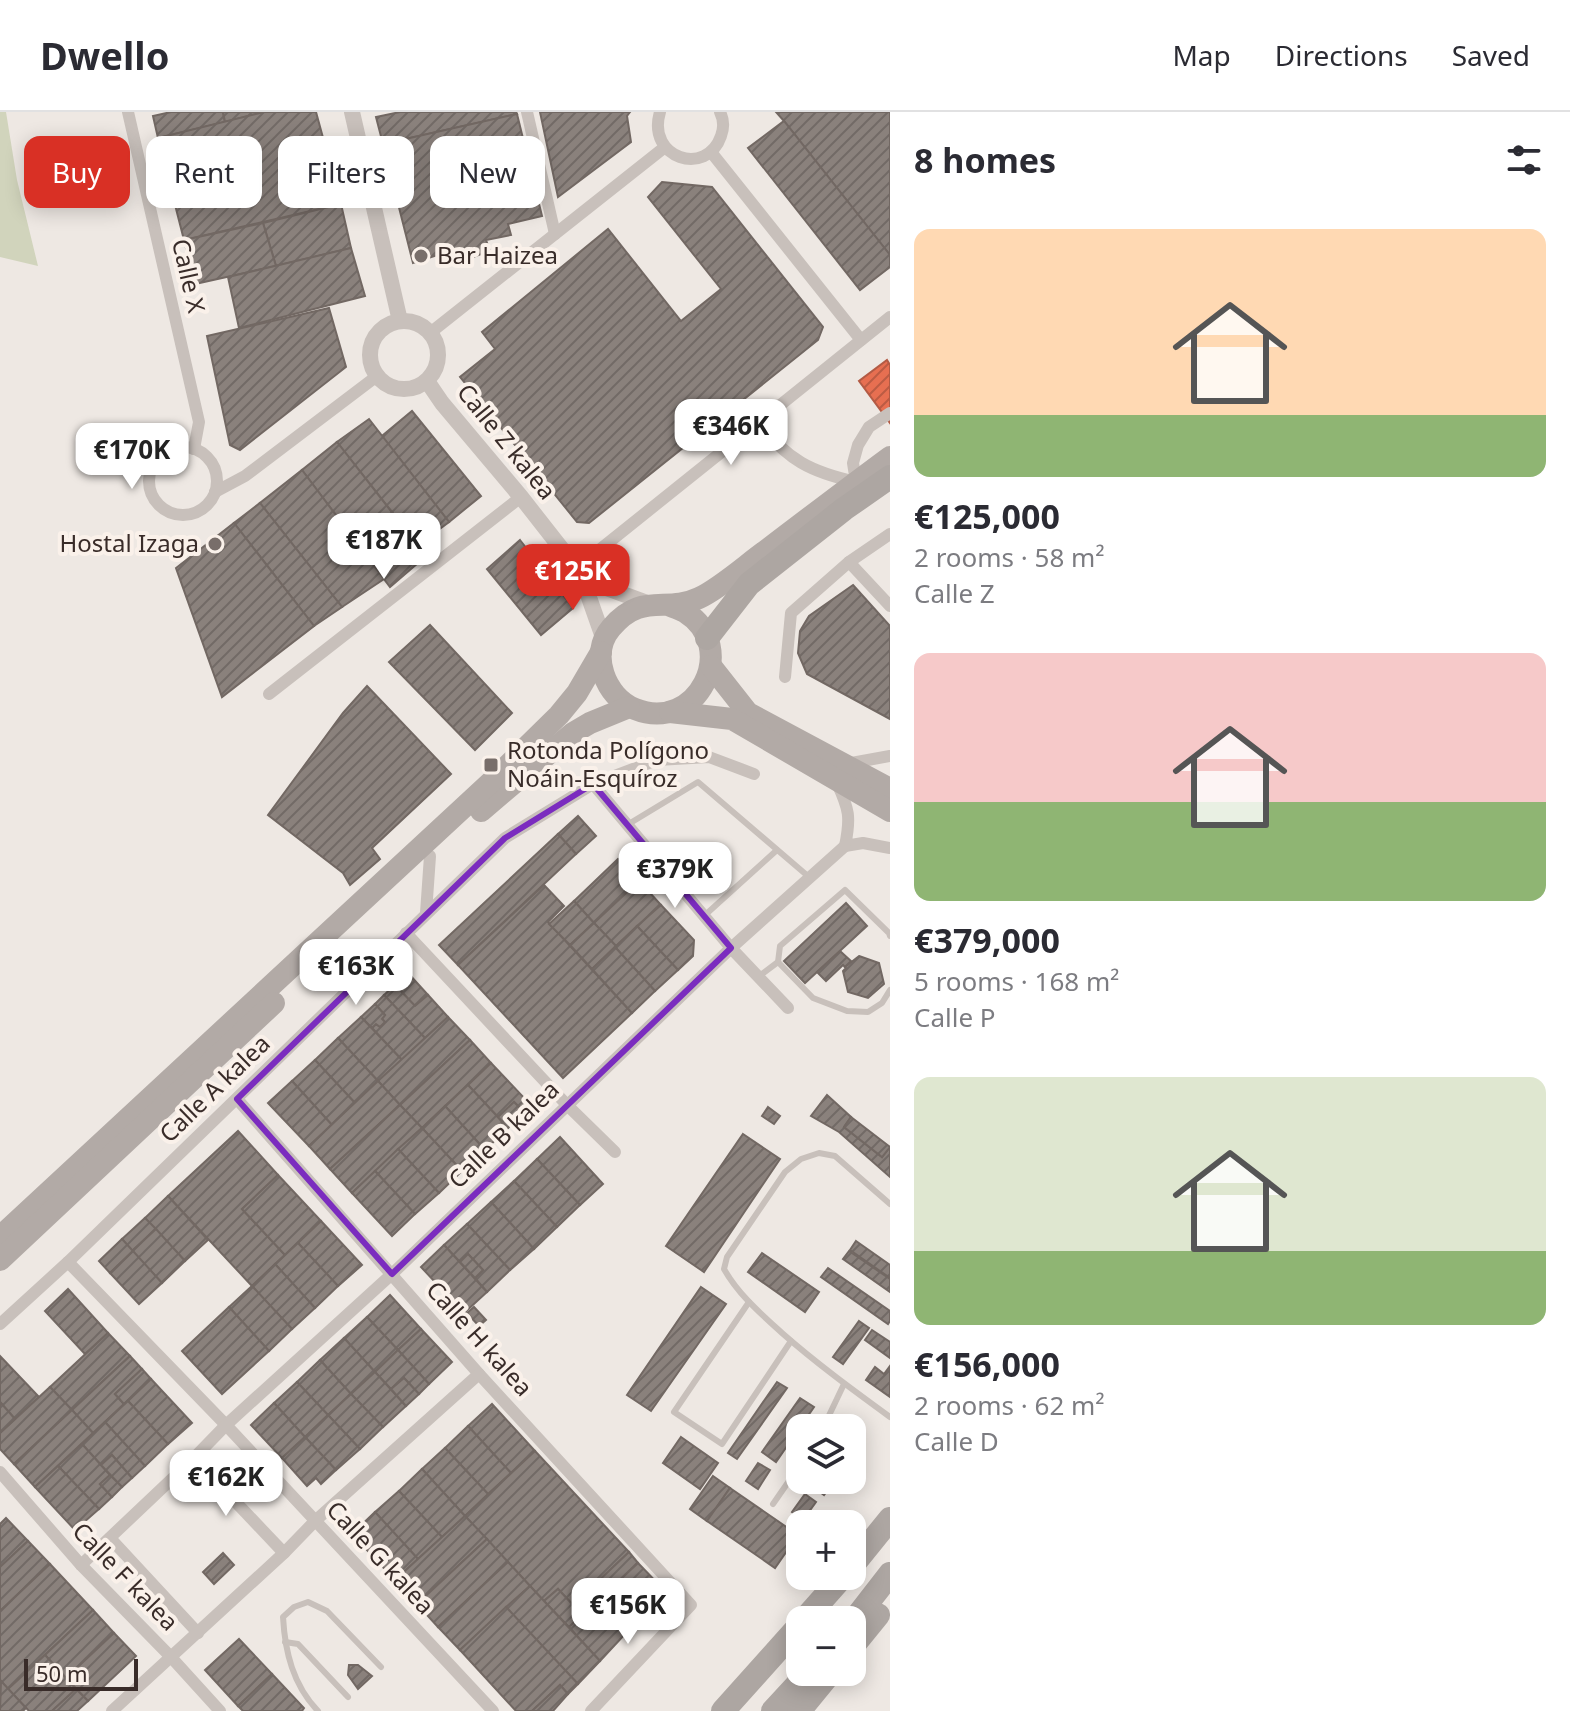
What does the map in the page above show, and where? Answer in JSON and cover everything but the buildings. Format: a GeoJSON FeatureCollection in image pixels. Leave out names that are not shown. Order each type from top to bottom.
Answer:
{"type":"FeatureCollection","features":[{"type":"Feature","properties":{"kind":"highway"},"geometry":{"type":"LineString","coordinates":[[0,1237],[492,781],[559,715],[577,693],[609,629],[632,609],[698,598],[890,457]]}},
{"type":"Feature","properties":{"kind":"highway"},"geometry":{"type":"LineString","coordinates":[[707,638],[749,584],[890,477]]}},
{"type":"Feature","properties":{"kind":"highway"},"geometry":{"type":"LineString","coordinates":[[659,604],[684,611],[698,623],[707,638],[710,652],[711,666],[706,682],[684,706],[669,712]]}},
{"type":"Feature","properties":{"kind":"highway"},"geometry":{"type":"LineString","coordinates":[[603,646],[602,668],[607,683],[616,697],[629,707],[642,712],[732,719],[840,772],[890,789]]}},
{"type":"Feature","properties":{"kind":"highway"},"geometry":{"type":"LineString","coordinates":[[711,666],[748,713],[840,772],[890,811]]}},
{"type":"Feature","properties":{"kind":"highway"},"geometry":{"type":"LineString","coordinates":[[0,1260],[430,856],[573,733],[629,707]]}},
{"type":"Feature","properties":{"kind":"highway"},"geometry":{"type":"LineString","coordinates":[[0,1225],[33,1207]]}},
{"type":"Feature","properties":{"kind":"highway"},"geometry":{"type":"LineString","coordinates":[[866,1549],[890,1519]]}},
{"type":"Feature","properties":{"kind":"highway"},"geometry":{"type":"LineString","coordinates":[[865,1606],[890,1574]]}},
{"type":"Feature","properties":{"kind":"highway"},"geometry":{"type":"LineString","coordinates":[[816,1606],[831,1590]]}},
{"type":"Feature","properties":{"kind":"highway"},"geometry":{"type":"LineString","coordinates":[[866,1630],[890,1600]]}},
{"type":"Feature","properties":{"kind":"highway"},"geometry":{"type":"LineString","coordinates":[[723,1711],[786,1641]]}},
{"type":"Feature","properties":{"kind":"highway"},"geometry":{"type":"LineString","coordinates":[[773,1711],[796,1686]]}},
{"type":"Feature","properties":{"kind":"highway"},"geometry":{"type":"LineString","coordinates":[[799,1711],[820,1686]]}},
{"type":"Feature","properties":{"kind":"street","name":"Calle X"},"geometry":{"type":"LineString","coordinates":[[128,112],[199,422],[194,449]]}},
{"type":"Feature","properties":{"kind":"street"},"geometry":{"type":"LineString","coordinates":[[352,112],[400,321]]}},
{"type":"Feature","properties":{"kind":"street"},"geometry":{"type":"LineString","coordinates":[[527,112],[555,234]]}},
{"type":"Feature","properties":{"kind":"street"},"geometry":{"type":"LineString","coordinates":[[660,112],[657,125],[659,137],[675,155],[687,159],[700,158],[711,152],[719,142],[723,130],[720,112]]}},
{"type":"Feature","properties":{"kind":"street"},"geometry":{"type":"LineString","coordinates":[[430,333],[665,147]]}},
{"type":"Feature","properties":{"kind":"street"},"geometry":{"type":"LineString","coordinates":[[711,152],[861,340]]}},
{"type":"Feature","properties":{"kind":"street"},"geometry":{"type":"LineString","coordinates":[[579,571],[598,551],[890,317]]}},
{"type":"Feature","properties":{"kind":"street"},"geometry":{"type":"LineString","coordinates":[[400,321],[415,322],[430,333],[436,341],[439,355],[436,369],[427,381],[406,390],[385,384],[377,376],[370,363],[370,348],[376,335],[387,325],[400,321]]}},
{"type":"Feature","properties":{"kind":"street"},"geometry":{"type":"LineString","coordinates":[[215,492],[245,476],[377,376]]}},
{"type":"Feature","properties":{"kind":"street","name":"Calle Z kalea"},"geometry":{"type":"LineString","coordinates":[[427,381],[579,571]]}},
{"type":"Feature","properties":{"kind":"street"},"geometry":{"type":"LineString","coordinates":[[758,422],[785,452],[814,471],[856,482],[853,463],[858,445],[869,427],[890,413]]}},
{"type":"Feature","properties":{"kind":"street"},"geometry":{"type":"LineString","coordinates":[[176,448],[194,449],[213,466],[215,492],[201,510],[180,515],[169,512],[159,505],[149,485],[154,463],[176,448]]}},
{"type":"Feature","properties":{"kind":"street"},"geometry":{"type":"LineString","coordinates":[[269,694],[521,497]]}},
{"type":"Feature","properties":{"kind":"street"},"geometry":{"type":"LineString","coordinates":[[785,677],[791,613],[849,562],[890,534]]}},
{"type":"Feature","properties":{"kind":"street"},"geometry":{"type":"LineString","coordinates":[[849,562],[890,606]]}},
{"type":"Feature","properties":{"kind":"street"},"geometry":{"type":"LineString","coordinates":[[579,571],[601,586],[659,604]]}},
{"type":"Feature","properties":{"kind":"street"},"geometry":{"type":"LineString","coordinates":[[579,571],[603,646]]}},
{"type":"Feature","properties":{"kind":"street"},"geometry":{"type":"LineString","coordinates":[[890,756],[840,772],[848,808],[845,846],[863,843],[890,848]]}},
{"type":"Feature","properties":{"kind":"street","name":"Calle A kalea"},"geometry":{"type":"LineString","coordinates":[[0,1324],[68,1262],[505,838],[593,784],[657,760],[709,757],[754,774]]}},
{"type":"Feature","properties":{"kind":"street"},"geometry":{"type":"LineString","coordinates":[[593,784],[731,948],[788,1008]]}},
{"type":"Feature","properties":{"kind":"street","name":"Calle B kalea"},"geometry":{"type":"LineString","coordinates":[[81,1565],[226,1425],[392,1274],[731,948],[845,846]]}},
{"type":"Feature","properties":{"kind":"street"},"geometry":{"type":"LineString","coordinates":[[426,913],[430,856]]}},
{"type":"Feature","properties":{"kind":"street"},"geometry":{"type":"LineString","coordinates":[[406,933],[615,1152]]}},
{"type":"Feature","properties":{"kind":"street","name":"Calle H kalea"},"geometry":{"type":"LineString","coordinates":[[237,1099],[479,1374],[691,1605],[591,1711]]}},
{"type":"Feature","properties":{"kind":"street","name":"Calle G kalea"},"geometry":{"type":"LineString","coordinates":[[68,1262],[226,1425],[493,1711]]}},
{"type":"Feature","properties":{"kind":"street"},"geometry":{"type":"LineString","coordinates":[[112,1711],[315,1521],[479,1374]]}},
{"type":"Feature","properties":{"kind":"street"},"geometry":{"type":"LineString","coordinates":[[194,1458],[284,1553]]}},
{"type":"Feature","properties":{"kind":"street","name":"Calle F kalea"},"geometry":{"type":"LineString","coordinates":[[0,1472],[81,1565],[220,1711]]}},
{"type":"Feature","properties":{"kind":"street"},"geometry":{"type":"LineString","coordinates":[[110,1538],[198,1633]]}},
{"type":"Feature","properties":{"kind":"lane"},"geometry":{"type":"LineString","coordinates":[[627,825],[698,782],[809,877]]}},
{"type":"Feature","properties":{"kind":"lane"},"geometry":{"type":"LineString","coordinates":[[704,916],[777,850]]}},
{"type":"Feature","properties":{"kind":"lane"},"geometry":{"type":"LineString","coordinates":[[758,977],[778,962],[780,946],[845,890],[890,936]]}},
{"type":"Feature","properties":{"kind":"lane"},"geometry":{"type":"LineString","coordinates":[[778,962],[813,998],[847,1011],[868,1012],[882,1003],[890,990]]}},
{"type":"Feature","properties":{"kind":"lane"},"geometry":{"type":"LineString","coordinates":[[890,1204],[835,1156],[819,1153],[801,1159],[785,1172],[727,1257],[724,1269],[749,1302],[791,1341],[890,1417]]}},
{"type":"Feature","properties":{"kind":"lane"},"geometry":{"type":"LineString","coordinates":[[749,1302],[674,1412],[722,1444],[791,1341]]}},
{"type":"Feature","properties":{"kind":"lane"},"geometry":{"type":"LineString","coordinates":[[830,1414],[844,1384]]}},
{"type":"Feature","properties":{"kind":"lane"},"geometry":{"type":"LineString","coordinates":[[773,1504],[786,1485]]}},
{"type":"Feature","properties":{"kind":"lane"},"geometry":{"type":"LineString","coordinates":[[318,1711],[291,1668],[285,1642],[283,1617],[294,1607],[308,1602],[327,1611],[381,1667]]}},
{"type":"Feature","properties":{"kind":"lane"},"geometry":{"type":"LineString","coordinates":[[285,1642],[298,1644],[348,1697]]}},
{"type":"Feature","properties":{"kind":"highlighted area"},"geometry":{"type":"Polygon","coordinates":[[[593,784],[731,948],[392,1274],[237,1099],[505,838],[593,784]]]}},
{"type":"Feature","properties":{"kind":"green space"},"geometry":{"type":"Polygon","coordinates":[[[0,112],[6,112],[17,180],[38,266],[0,257],[0,112]]]}},
{"type":"Feature","properties":{"kind":"place","name":"Bar Haizea"},"geometry":{"type":"Point","coordinates":[421,256]}},
{"type":"Feature","properties":{"kind":"place","name":"Hostal Izaga"},"geometry":{"type":"Point","coordinates":[215,544]}},
{"type":"Feature","properties":{"kind":"place","name":"Rotonda Polígono Noáin-Esquíroz"},"geometry":{"type":"Point","coordinates":[491,765]}}]}
